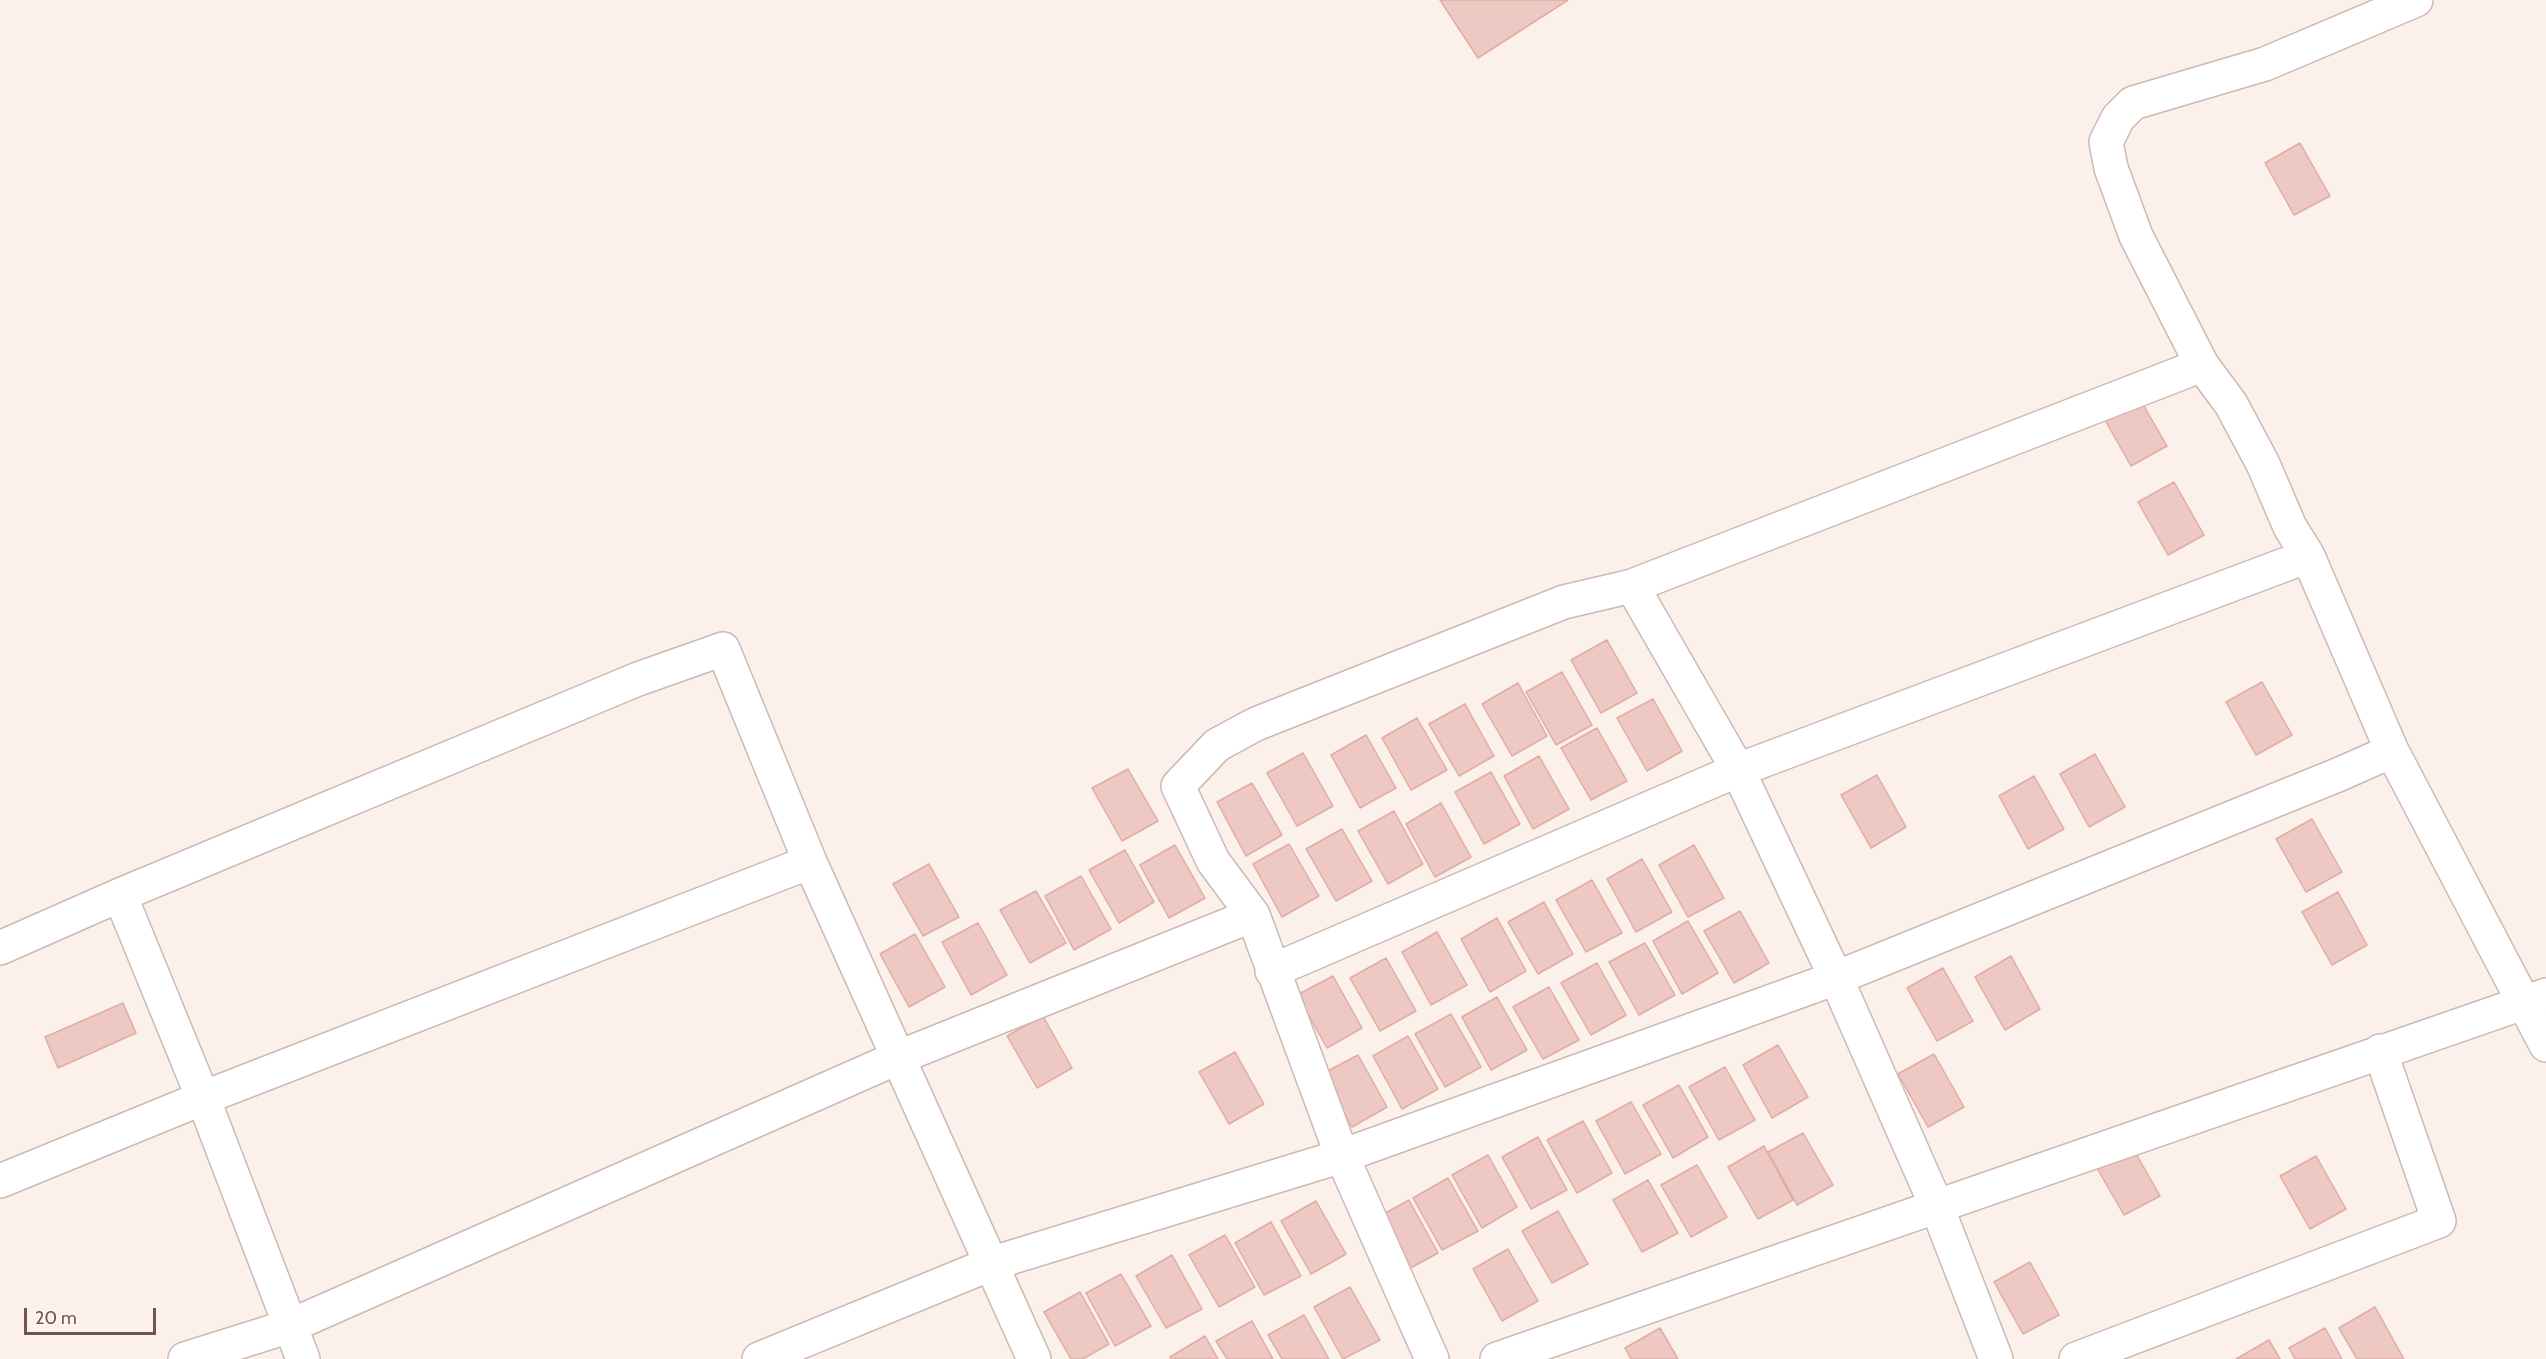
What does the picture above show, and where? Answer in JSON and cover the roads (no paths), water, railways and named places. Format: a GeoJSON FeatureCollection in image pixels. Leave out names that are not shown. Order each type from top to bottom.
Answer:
{"type":"FeatureCollection","features":[{"type":"Feature","properties":{"kind":"street"},"geometry":{"type":"LineString","coordinates":[[2416,0],[2265,64],[2133,103],[2118,118],[2106,142],[2111,168],[2136,236],[2202,365],[2231,404],[2263,464],[2290,527],[2308,556],[2392,751],[2535,999],[2546,1045]]}},
{"type":"Feature","properties":{"kind":"street"},"geometry":{"type":"LineString","coordinates":[[1432,1359],[1342,1156],[1253,915],[1213,861],[1178,786],[1217,745],[1256,724],[1564,602],[1632,586],[2202,365]]}},
{"type":"Feature","properties":{"kind":"street"},"geometry":{"type":"LineString","coordinates":[[1272,971],[1738,770],[2308,556]]}},
{"type":"Feature","properties":{"kind":"street"},"geometry":{"type":"LineString","coordinates":[[1632,586],[1738,770],[1836,978],[1936,1207],[1996,1359]]}},
{"type":"Feature","properties":{"kind":"street"},"geometry":{"type":"LineString","coordinates":[[0,948],[120,895],[638,679],[723,649],[810,862],[897,1058],[993,1263],[1034,1359]]}},
{"type":"Feature","properties":{"kind":"street"},"geometry":{"type":"LineString","coordinates":[[759,1359],[993,1263],[1342,1156],[1836,978],[2330,779],[2392,751]]}},
{"type":"Feature","properties":{"kind":"street"},"geometry":{"type":"LineString","coordinates":[[0,1181],[203,1098],[810,862]]}},
{"type":"Feature","properties":{"kind":"street"},"geometry":{"type":"LineString","coordinates":[[120,895],[203,1098],[303,1359]]}},
{"type":"Feature","properties":{"kind":"street"},"geometry":{"type":"LineString","coordinates":[[185,1359],[290,1326],[897,1058],[1253,915]]}},
{"type":"Feature","properties":{"kind":"street"},"geometry":{"type":"LineString","coordinates":[[1497,1359],[2535,999]]}},
{"type":"Feature","properties":{"kind":"street"},"geometry":{"type":"LineString","coordinates":[[2076,1359],[2439,1221],[2380,1051]]}}]}
